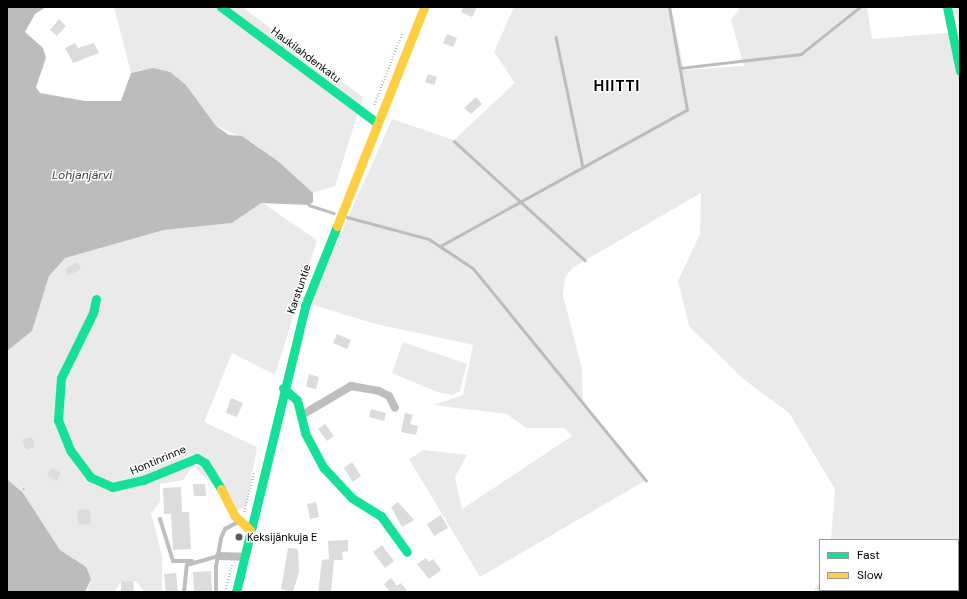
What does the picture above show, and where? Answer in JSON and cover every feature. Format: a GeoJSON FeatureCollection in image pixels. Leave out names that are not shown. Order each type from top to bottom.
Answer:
{"type":"FeatureCollection","features":[{"type":"Feature","properties":{"kind":"street","name":"Haukilahdenkatu"},"geometry":{"type":"LineString","coordinates":[[221,7],[377,123]]}},
{"type":"Feature","properties":{"kind":"street","name":"Karstuntie"},"geometry":{"type":"LineString","coordinates":[[236,592],[283,388],[305,306],[424,7]]}},
{"type":"Feature","properties":{"kind":"street"},"geometry":{"type":"LineString","coordinates":[[948,7],[960,71]]}},
{"type":"Feature","properties":{"kind":"street","name":"Hontinrinne"},"geometry":{"type":"LineString","coordinates":[[96,300],[93,313],[61,378],[58,420],[70,450],[90,477],[112,487],[143,480],[197,458],[205,463],[234,516],[250,530]]}},
{"type":"Feature","properties":{"kind":"street"},"geometry":{"type":"LineString","coordinates":[[302,416],[351,386],[384,394],[395,408]]}},
{"type":"Feature","properties":{"kind":"street"},"geometry":{"type":"LineString","coordinates":[[283,388],[297,400],[305,433],[324,468],[352,498],[381,516],[407,552]]}},
{"type":"Feature","properties":{"kind":"street"},"geometry":{"type":"LineString","coordinates":[[219,556],[244,557]]}},
{"type":"Feature","properties":{"kind":"lane"},"geometry":{"type":"LineString","coordinates":[[160,519],[173,561],[192,561],[219,556]]}},
{"type":"Feature","properties":{"kind":"lane"},"geometry":{"type":"LineString","coordinates":[[216,592],[219,556],[225,529],[232,523],[242,522]]}},
{"type":"Feature","properties":{"kind":"lane"},"geometry":{"type":"LineString","coordinates":[[185,591],[185,570],[192,561]]}},
{"type":"Feature","properties":{"kind":"path"},"geometry":{"type":"LineString","coordinates":[[19,494],[25,488]]}},
{"type":"Feature","properties":{"kind":"shaded area"},"geometry":{"type":"Polygon","coordinates":[[[114,7],[242,7],[363,97],[335,186],[313,193],[252,142],[216,126],[186,85],[141,70],[131,73],[114,7]]]}},
{"type":"Feature","properties":{"kind":"shaded area"},"geometry":{"type":"Polygon","coordinates":[[[514,7],[671,7],[684,70],[744,66],[731,21],[740,7],[867,7],[872,39],[959,32],[955,7],[960,7],[960,592],[813,592],[819,583],[819,591],[959,591],[959,539],[831,539],[835,489],[789,413],[742,378],[689,326],[678,281],[700,234],[701,193],[572,268],[565,278],[563,296],[582,368],[583,402],[646,480],[480,577],[409,459],[424,450],[467,455],[455,477],[462,509],[572,436],[564,428],[526,428],[507,414],[433,405],[463,395],[473,345],[372,323],[310,304],[392,119],[454,140],[515,83],[494,52],[514,7]]]}},
{"type":"Feature","properties":{"kind":"shaded area"},"geometry":{"type":"Polygon","coordinates":[[[261,202],[317,240],[275,375],[232,353],[204,422],[257,447],[246,507],[237,510],[193,465],[183,480],[160,484],[160,502],[151,513],[162,556],[162,592],[144,592],[136,581],[120,583],[115,592],[87,592],[91,579],[73,558],[60,550],[23,493],[7,479],[7,351],[32,331],[49,276],[64,258],[164,230],[232,223],[261,202]]]}},
{"type":"Feature","properties":{"kind":"shaded area"},"geometry":{"type":"Polygon","coordinates":[[[403,342],[467,364],[460,391],[452,395],[437,392],[392,373],[403,342]]]}},
{"type":"Feature","properties":{"kind":"water","name":"Lohjanjärvi"},"geometry":{"type":"Polygon","coordinates":[[[7,7],[46,7],[35,14],[25,32],[43,48],[46,58],[36,87],[40,93],[85,101],[121,101],[131,73],[153,68],[170,72],[186,85],[216,126],[229,135],[242,136],[279,162],[313,193],[313,202],[309,205],[261,203],[232,223],[164,230],[65,258],[49,276],[32,331],[7,351],[7,7]]]}},
{"type":"Feature","properties":{"kind":"water"},"geometry":{"type":"Polygon","coordinates":[[[7,479],[23,493],[60,550],[86,567],[91,579],[85,592],[7,592],[7,479]]]}},
{"type":"Feature","properties":{"kind":"building"},"geometry":{"type":"Polygon","coordinates":[[[464,7],[477,7],[472,17],[461,12],[464,7]]]}},
{"type":"Feature","properties":{"kind":"building"},"geometry":{"type":"Polygon","coordinates":[[[59,19],[66,26],[57,36],[50,30],[59,19]]]}},
{"type":"Feature","properties":{"kind":"building"},"geometry":{"type":"Polygon","coordinates":[[[447,34],[457,38],[453,47],[443,43],[447,34]]]}},
{"type":"Feature","properties":{"kind":"building"},"geometry":{"type":"Polygon","coordinates":[[[75,43],[78,48],[94,43],[99,53],[73,63],[65,48],[75,43]]]}},
{"type":"Feature","properties":{"kind":"building"},"geometry":{"type":"Polygon","coordinates":[[[428,74],[437,77],[434,85],[425,82],[428,74]]]}},
{"type":"Feature","properties":{"kind":"building"},"geometry":{"type":"Polygon","coordinates":[[[476,97],[482,104],[471,114],[464,108],[476,97]]]}},
{"type":"Feature","properties":{"kind":"building"},"geometry":{"type":"Polygon","coordinates":[[[78,262],[81,269],[68,276],[65,269],[78,262]]]}},
{"type":"Feature","properties":{"kind":"building"},"geometry":{"type":"Polygon","coordinates":[[[337,334],[351,340],[347,349],[333,343],[337,334]]]}},
{"type":"Feature","properties":{"kind":"building"},"geometry":{"type":"Polygon","coordinates":[[[309,374],[319,377],[316,389],[306,387],[309,374]]]}},
{"type":"Feature","properties":{"kind":"building"},"geometry":{"type":"Polygon","coordinates":[[[231,398],[243,403],[237,417],[226,413],[231,398]]]}},
{"type":"Feature","properties":{"kind":"building"},"geometry":{"type":"Polygon","coordinates":[[[371,409],[386,413],[384,421],[369,417],[371,409]]]}},
{"type":"Feature","properties":{"kind":"building"},"geometry":{"type":"Polygon","coordinates":[[[405,413],[413,415],[410,424],[418,426],[416,435],[401,432],[405,413]]]}},
{"type":"Feature","properties":{"kind":"building"},"geometry":{"type":"Polygon","coordinates":[[[325,424],[334,436],[327,441],[318,429],[325,424]]]}},
{"type":"Feature","properties":{"kind":"building"},"geometry":{"type":"Polygon","coordinates":[[[32,437],[35,447],[26,450],[22,440],[32,437]]]}},
{"type":"Feature","properties":{"kind":"building"},"geometry":{"type":"Polygon","coordinates":[[[352,462],[361,476],[353,482],[344,468],[352,462]]]}},
{"type":"Feature","properties":{"kind":"building"},"geometry":{"type":"Polygon","coordinates":[[[52,468],[61,473],[56,481],[47,475],[52,468]]]}},
{"type":"Feature","properties":{"kind":"building"},"geometry":{"type":"Polygon","coordinates":[[[193,484],[205,484],[206,496],[194,496],[193,484]]]}},
{"type":"Feature","properties":{"kind":"building"},"geometry":{"type":"Polygon","coordinates":[[[181,487],[182,512],[189,512],[191,549],[173,550],[171,514],[164,514],[163,488],[181,487]]]}},
{"type":"Feature","properties":{"kind":"building"},"geometry":{"type":"Polygon","coordinates":[[[316,502],[319,517],[310,519],[307,504],[316,502]]]}},
{"type":"Feature","properties":{"kind":"building"},"geometry":{"type":"Polygon","coordinates":[[[398,502],[414,520],[402,527],[391,507],[398,502]]]}},
{"type":"Feature","properties":{"kind":"building"},"geometry":{"type":"Polygon","coordinates":[[[90,509],[91,524],[78,525],[77,510],[90,509]]]}},
{"type":"Feature","properties":{"kind":"building"},"geometry":{"type":"Polygon","coordinates":[[[441,515],[448,528],[434,536],[427,524],[441,515]]]}},
{"type":"Feature","properties":{"kind":"building"},"geometry":{"type":"Polygon","coordinates":[[[348,540],[348,551],[342,552],[343,560],[334,560],[331,592],[318,592],[322,560],[329,559],[328,541],[348,540]]]}},
{"type":"Feature","properties":{"kind":"building"},"geometry":{"type":"Polygon","coordinates":[[[382,545],[394,561],[385,568],[373,552],[382,545]]]}},
{"type":"Feature","properties":{"kind":"building"},"geometry":{"type":"Polygon","coordinates":[[[288,548],[298,549],[299,572],[293,592],[281,589],[288,548]]]}},
{"type":"Feature","properties":{"kind":"building"},"geometry":{"type":"Polygon","coordinates":[[[426,558],[429,562],[433,559],[441,570],[429,579],[417,564],[426,558]]]}},
{"type":"Feature","properties":{"kind":"building"},"geometry":{"type":"Polygon","coordinates":[[[211,571],[212,592],[194,592],[193,572],[211,571]]]}},
{"type":"Feature","properties":{"kind":"building"},"geometry":{"type":"Polygon","coordinates":[[[176,573],[178,591],[166,592],[164,574],[176,573]]]}},
{"type":"Feature","properties":{"kind":"building"},"geometry":{"type":"Polygon","coordinates":[[[391,578],[397,586],[401,583],[408,592],[390,592],[384,584],[391,578]]]}},
{"type":"Feature","properties":{"kind":"building"},"geometry":{"type":"Polygon","coordinates":[[[133,581],[134,592],[121,591],[121,582],[133,581]]]}},
{"type":"Feature","properties":{"kind":"waterway"},"geometry":{"type":"LineString","coordinates":[[442,245],[687,110],[669,7]]}},
{"type":"Feature","properties":{"kind":"waterway"},"geometry":{"type":"LineString","coordinates":[[680,68],[801,54],[860,7]]}},
{"type":"Feature","properties":{"kind":"waterway"},"geometry":{"type":"LineString","coordinates":[[556,37],[583,167]]}},
{"type":"Feature","properties":{"kind":"waterway"},"geometry":{"type":"LineString","coordinates":[[454,141],[585,260]]}},
{"type":"Feature","properties":{"kind":"waterway"},"geometry":{"type":"LineString","coordinates":[[309,205],[334,213]]}},
{"type":"Feature","properties":{"kind":"waterway"},"geometry":{"type":"LineString","coordinates":[[347,217],[429,239],[473,268],[646,480]]}},
{"type":"Feature","properties":{"kind":"traffic: fast"},"geometry":{"type":"LineString","coordinates":[[221,7],[377,123]]}},
{"type":"Feature","properties":{"kind":"traffic: fast"},"geometry":{"type":"LineString","coordinates":[[947,7],[960,71]]}},
{"type":"Feature","properties":{"kind":"traffic: fast"},"geometry":{"type":"LineString","coordinates":[[236,592],[305,306],[337,226]]}},
{"type":"Feature","properties":{"kind":"traffic: fast"},"geometry":{"type":"LineString","coordinates":[[96,299],[93,313],[61,378],[58,420],[70,450],[90,477],[112,487],[143,480],[197,458],[205,463],[221,489]]}},
{"type":"Feature","properties":{"kind":"traffic: fast"},"geometry":{"type":"LineString","coordinates":[[283,388],[297,400],[305,433],[324,468],[352,498],[381,516],[407,552]]}},
{"type":"Feature","properties":{"kind":"traffic: slow"},"geometry":{"type":"LineString","coordinates":[[337,226],[424,7]]}},
{"type":"Feature","properties":{"kind":"traffic: slow"},"geometry":{"type":"LineString","coordinates":[[221,489],[234,515],[250,530]]}},
{"type":"Feature","properties":{"kind":"place","name":"Keksijänkuja E"},"geometry":{"type":"Point","coordinates":[239,537]}},
{"type":"Feature","properties":{"kind":"district","name":"HIITTI"},"geometry":{"type":"Point","coordinates":[617,87]}}]}
